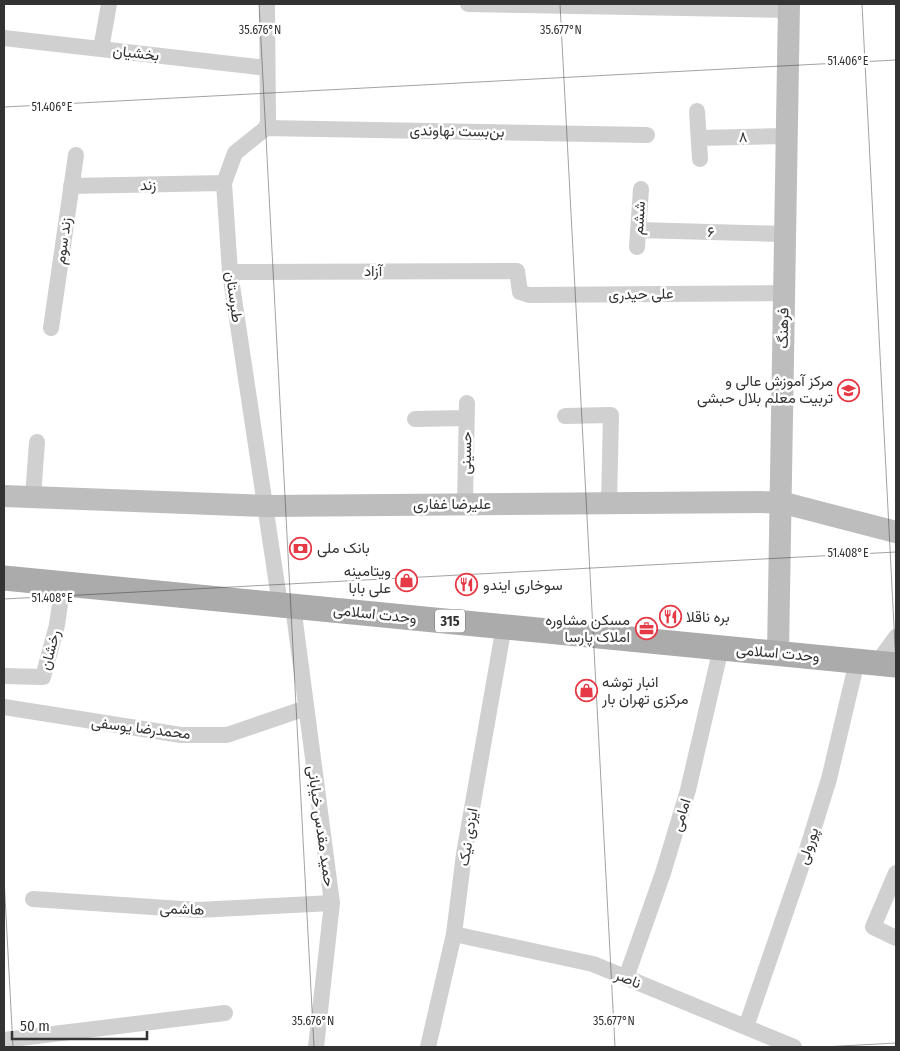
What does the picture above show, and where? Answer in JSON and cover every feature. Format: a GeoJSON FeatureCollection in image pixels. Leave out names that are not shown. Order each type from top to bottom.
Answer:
{"type":"FeatureCollection","features":[{"type":"Feature","properties":{"kind":"main road","name":"وحدت اسلامی"},"geometry":{"type":"LineString","coordinates":[[4,578],[877,663]]}},
{"type":"Feature","properties":{"kind":"street"},"geometry":{"type":"LineString","coordinates":[[101,49],[109,4]]}},
{"type":"Feature","properties":{"kind":"street"},"geometry":{"type":"LineString","coordinates":[[266,4],[268,117],[266,128]]}},
{"type":"Feature","properties":{"kind":"street"},"geometry":{"type":"LineString","coordinates":[[468,4],[789,7]]}},
{"type":"Feature","properties":{"kind":"street","name":"فرهنگ"},"geometry":{"type":"LineString","coordinates":[[778,653],[789,7]]}},
{"type":"Feature","properties":{"kind":"street","name":"بخشیان"},"geometry":{"type":"LineString","coordinates":[[4,38],[267,68]]}},
{"type":"Feature","properties":{"kind":"street"},"geometry":{"type":"LineString","coordinates":[[697,111],[700,159]]}},
{"type":"Feature","properties":{"kind":"street","name":"بن‌بست نهاوندی"},"geometry":{"type":"LineString","coordinates":[[266,128],[647,135]]}},
{"type":"Feature","properties":{"kind":"street","name":"طبرستان"},"geometry":{"type":"LineString","coordinates":[[266,128],[235,154],[224,183],[230,272],[266,506],[287,605]]}},
{"type":"Feature","properties":{"kind":"street","name":"۸"},"geometry":{"type":"LineString","coordinates":[[699,138],[787,136]]}},
{"type":"Feature","properties":{"kind":"street","name":"زند سوم"},"geometry":{"type":"LineString","coordinates":[[51,328],[76,155]]}},
{"type":"Feature","properties":{"kind":"street","name":"زند"},"geometry":{"type":"LineString","coordinates":[[71,186],[224,183]]}},
{"type":"Feature","properties":{"kind":"street","name":"ششم"},"geometry":{"type":"LineString","coordinates":[[637,247],[641,189]]}},
{"type":"Feature","properties":{"kind":"street","name":"۶"},"geometry":{"type":"LineString","coordinates":[[638,230],[785,234]]}},
{"type":"Feature","properties":{"kind":"street","name":"آزاد"},"geometry":{"type":"LineString","coordinates":[[230,272],[517,271]]}},
{"type":"Feature","properties":{"kind":"street","name":"علی حیدری"},"geometry":{"type":"LineString","coordinates":[[517,271],[520,292],[524,294],[784,292]]}},
{"type":"Feature","properties":{"kind":"street","name":"حسینی"},"geometry":{"type":"LineString","coordinates":[[415,419],[467,410],[465,504]]}},
{"type":"Feature","properties":{"kind":"street"},"geometry":{"type":"LineString","coordinates":[[565,416],[611,416],[610,504]]}},
{"type":"Feature","properties":{"kind":"street"},"geometry":{"type":"LineString","coordinates":[[34,496],[37,442]]}},
{"type":"Feature","properties":{"kind":"street","name":"علیرضا غفاری"},"geometry":{"type":"LineString","coordinates":[[4,496],[266,506],[780,502],[896,532]]}},
{"type":"Feature","properties":{"kind":"street","name":"رخشان"},"geometry":{"type":"LineString","coordinates":[[4,676],[43,678],[57,625],[63,584]]}},
{"type":"Feature","properties":{"kind":"street","name":"حمید مقدس خیابانی"},"geometry":{"type":"LineString","coordinates":[[287,605],[306,708],[332,903],[316,1047]]}},
{"type":"Feature","properties":{"kind":"street","name":"ایزدی نیک"},"geometry":{"type":"LineString","coordinates":[[428,1047],[454,934],[464,854],[504,626]]}},
{"type":"Feature","properties":{"kind":"street"},"geometry":{"type":"LineString","coordinates":[[877,663],[896,637]]}},
{"type":"Feature","properties":{"kind":"street","name":"امامی"},"geometry":{"type":"LineString","coordinates":[[626,978],[664,873],[688,790],[721,648]]}},
{"type":"Feature","properties":{"kind":"street","name":"پورولی"},"geometry":{"type":"LineString","coordinates":[[746,1028],[808,847],[829,779],[877,663]]}},
{"type":"Feature","properties":{"kind":"street","name":"محمدرضا یوسفی"},"geometry":{"type":"LineString","coordinates":[[4,707],[181,735],[227,735],[306,708]]}},
{"type":"Feature","properties":{"kind":"street"},"geometry":{"type":"LineString","coordinates":[[896,873],[873,927],[896,938]]}},
{"type":"Feature","properties":{"kind":"street","name":"هاشمی"},"geometry":{"type":"LineString","coordinates":[[33,899],[197,910],[332,903]]}},
{"type":"Feature","properties":{"kind":"street","name":"ناصر"},"geometry":{"type":"LineString","coordinates":[[454,934],[593,964],[794,1047]]}},
{"type":"Feature","properties":{"kind":"street"},"geometry":{"type":"LineString","coordinates":[[4,1040],[71,1040],[225,1013]]}},
{"type":"Feature","properties":{"kind":"place","name":"مرکز آموزش عالی و تربیت معلم بلال حبشی"},"geometry":{"type":"Point","coordinates":[849,390]}},
{"type":"Feature","properties":{"kind":"place","name":"بانک ملی"},"geometry":{"type":"Point","coordinates":[301,548]}},
{"type":"Feature","properties":{"kind":"place","name":"ویتامینه علی بابا"},"geometry":{"type":"Point","coordinates":[407,580]}},
{"type":"Feature","properties":{"kind":"place","name":"سوخاری ایندو"},"geometry":{"type":"Point","coordinates":[467,585]}},
{"type":"Feature","properties":{"kind":"place","name":"بره ناقلا"},"geometry":{"type":"Point","coordinates":[670,617]}},
{"type":"Feature","properties":{"kind":"place","name":"مسکن مشاوره املاک پارسا"},"geometry":{"type":"Point","coordinates":[646,629]}},
{"type":"Feature","properties":{"kind":"place","name":"انبار توشه مرکزی تهران بار"},"geometry":{"type":"Point","coordinates":[586,691]}}]}
